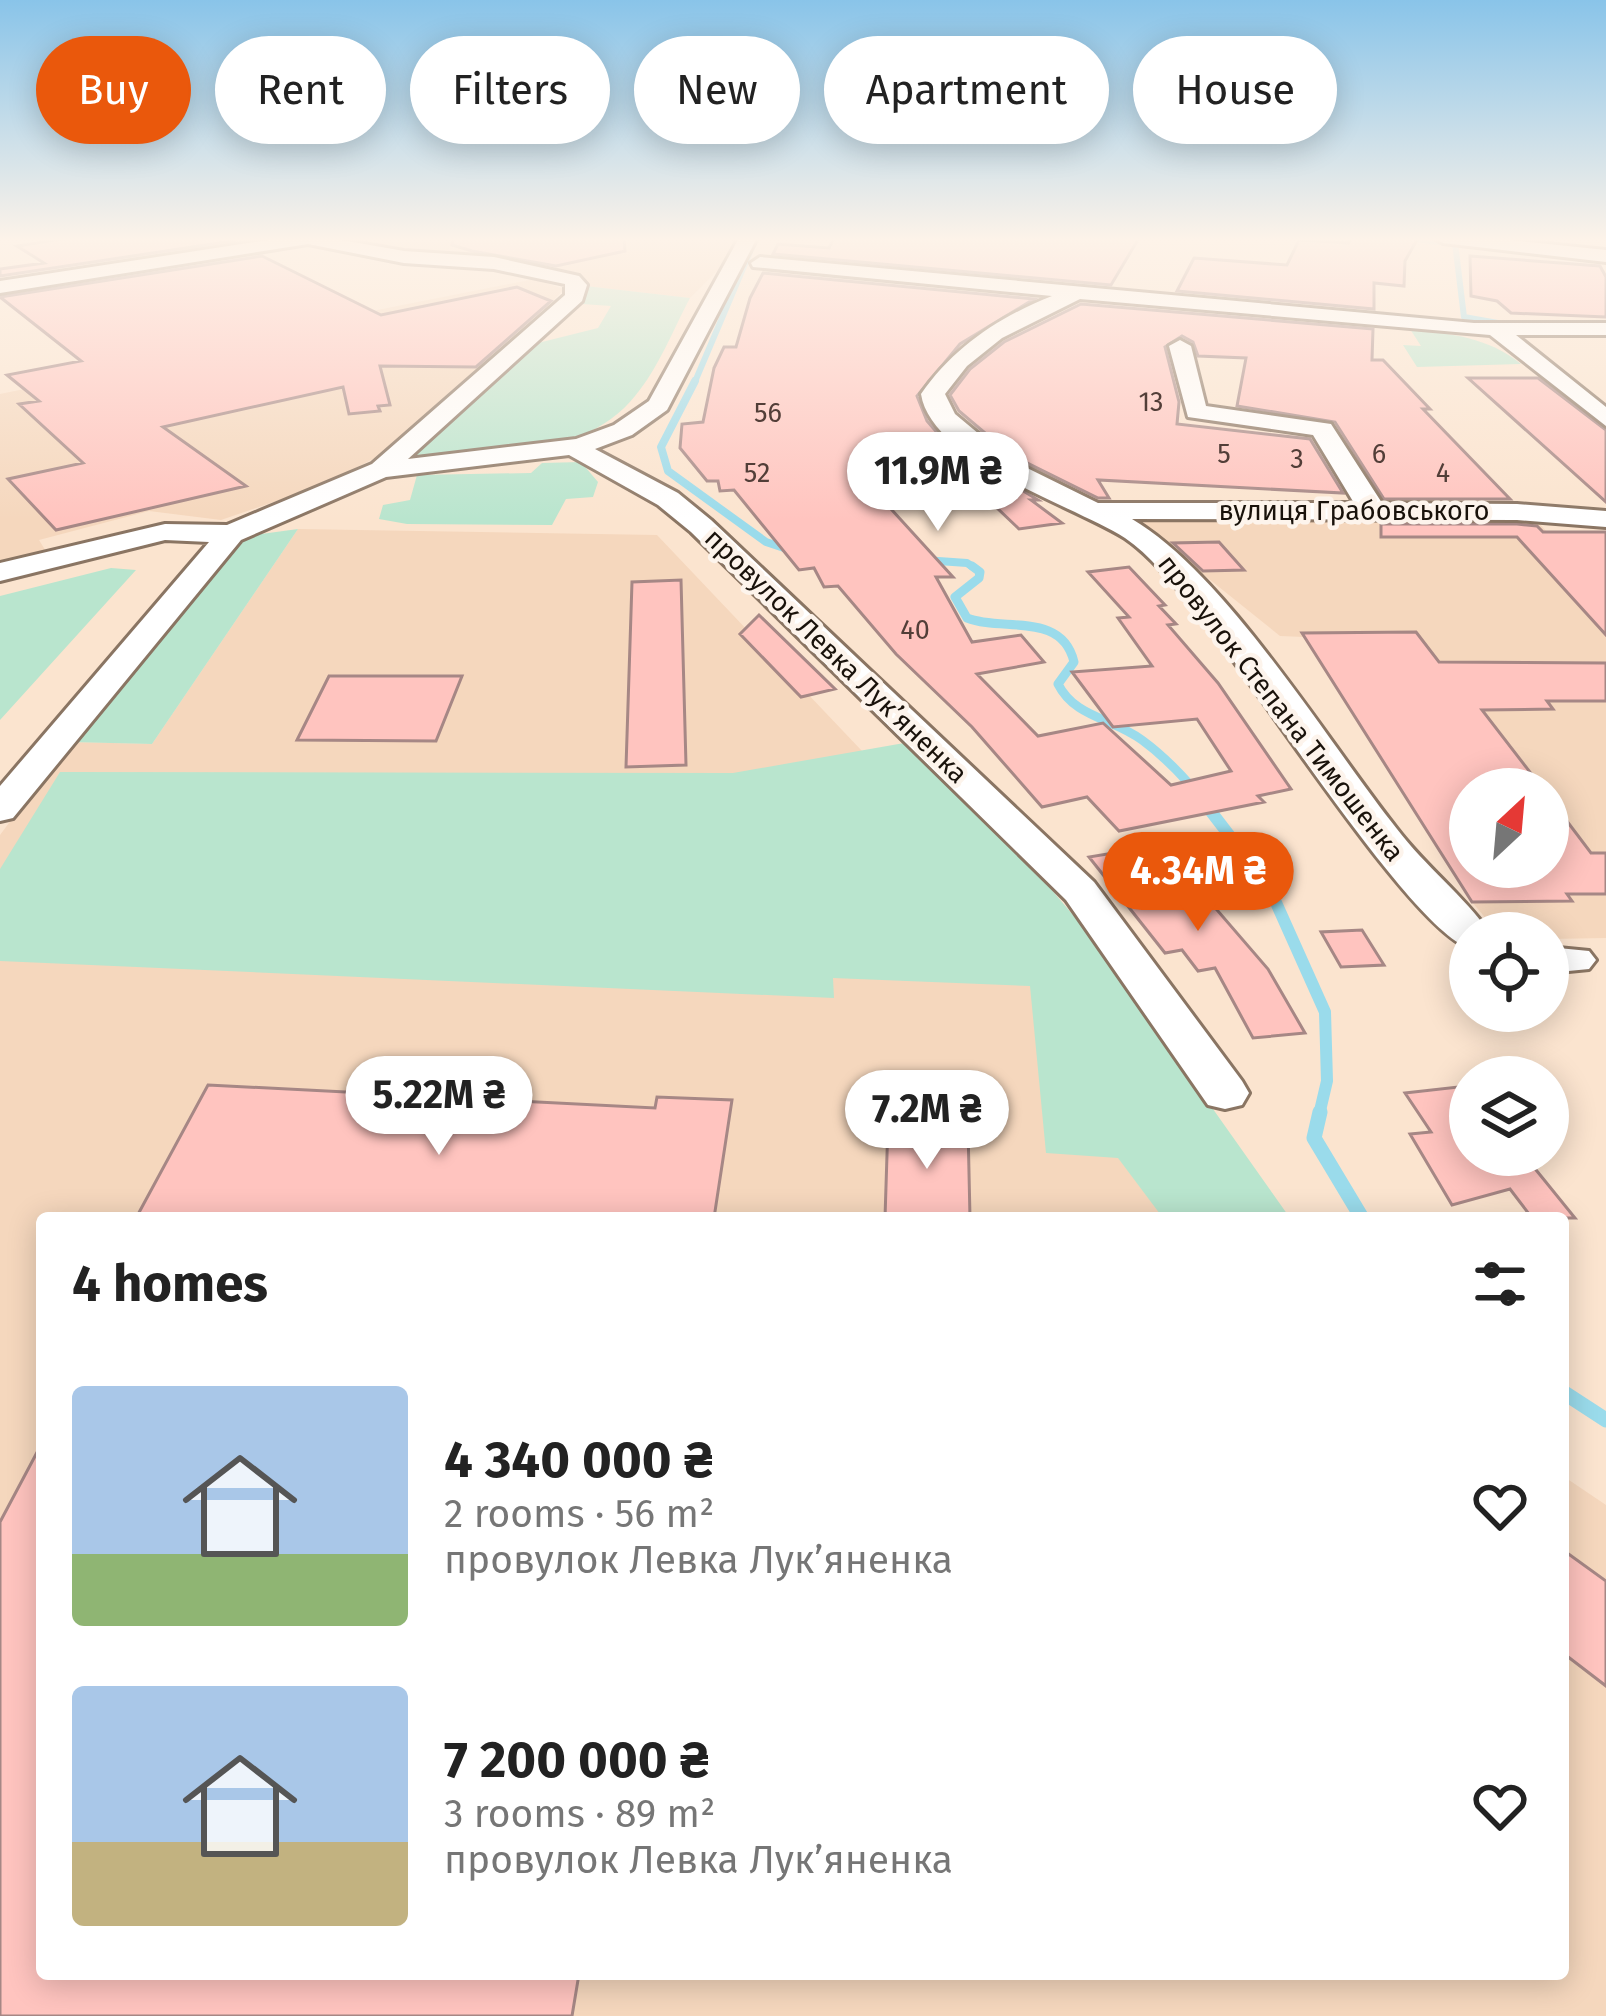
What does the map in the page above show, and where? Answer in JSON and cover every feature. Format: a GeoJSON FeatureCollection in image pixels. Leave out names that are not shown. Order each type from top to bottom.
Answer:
{"type":"FeatureCollection","features":[{"type":"Feature","properties":{"kind":"street"},"geometry":{"type":"LineString","coordinates":[[381,470],[535,332]]}},
{"type":"Feature","properties":{"kind":"street"},"geometry":{"type":"LineString","coordinates":[[0,572],[165,532],[231,534],[381,470],[580,446],[622,430],[659,406],[703,332]]}},
{"type":"Feature","properties":{"kind":"street","name":"провулок Степана Тимошенка"},"geometry":{"type":"LineString","coordinates":[[1002,332],[955,364],[933,394],[935,407],[993,459],[1040,489],[1101,511],[1162,553],[1237,643],[1397,856],[1449,912]]}},
{"type":"Feature","properties":{"kind":"street"},"geometry":{"type":"LineString","coordinates":[[1500,332],[1606,419]]}},
{"type":"Feature","properties":{"kind":"street"},"geometry":{"type":"LineString","coordinates":[[1180,346],[1196,412],[1322,429],[1372,510]]}},
{"type":"Feature","properties":{"kind":"street","name":"провулок Левка Лукʼяненка"},"geometry":{"type":"LineString","coordinates":[[580,446],[578,452],[668,499],[701,526],[1080,891],[1225,1093]]}},
{"type":"Feature","properties":{"kind":"street","name":"вулиця Грабовського"},"geometry":{"type":"LineString","coordinates":[[1101,511],[1517,512],[1606,519]]}},
{"type":"Feature","properties":{"kind":"street"},"geometry":{"type":"LineString","coordinates":[[0,810],[231,534]]}},
{"type":"Feature","properties":{"kind":"shaded area"},"geometry":{"type":"Polygon","coordinates":[[[266,332],[525,332],[398,446],[323,485],[221,520],[149,511],[39,540],[50,558],[0,569],[0,394],[274,338],[266,332]]]}},
{"type":"Feature","properties":{"kind":"shaded area"},"geometry":{"type":"Polygon","coordinates":[[[1137,516],[1532,516],[1606,594],[1606,938],[1569,939],[1569,912],[1480,912],[1463,888],[1569,888],[1569,768],[1449,768],[1449,866],[1304,637],[1280,636],[1204,575],[1180,568],[1129,521],[1137,516]]]}},
{"type":"Feature","properties":{"kind":"shaded area"},"geometry":{"type":"Polygon","coordinates":[[[298,529],[657,535],[862,751],[1234,1212],[36,1212],[36,1980],[1569,1980],[1569,1480],[1606,1505],[1606,2016],[0,2016],[0,835],[69,742],[152,744],[298,529]]]}},
{"type":"Feature","properties":{"kind":"green space"},"geometry":{"type":"Polygon","coordinates":[[[582,332],[673,332],[635,396],[613,418],[584,434],[517,454],[381,470],[518,348],[582,332]]]}},
{"type":"Feature","properties":{"kind":"green space"},"geometry":{"type":"Polygon","coordinates":[[[1412,332],[1454,335],[1482,342],[1521,364],[1417,367],[1403,345],[1421,346],[1412,332]]]}},
{"type":"Feature","properties":{"kind":"green space"},"geometry":{"type":"Polygon","coordinates":[[[581,462],[598,482],[593,497],[566,499],[552,525],[407,524],[379,519],[383,505],[410,500],[417,475],[531,473],[542,463],[581,462]]]}},
{"type":"Feature","properties":{"kind":"green space"},"geometry":{"type":"Polygon","coordinates":[[[298,529],[152,744],[69,742],[240,537],[298,529]]]}},
{"type":"Feature","properties":{"kind":"green space"},"geometry":{"type":"Polygon","coordinates":[[[111,568],[136,570],[0,720],[0,596],[111,568]]]}},
{"type":"Feature","properties":{"kind":"green space"},"geometry":{"type":"Polygon","coordinates":[[[910,742],[1028,862],[1090,935],[1286,1212],[1158,1212],[1118,1158],[1046,1153],[1030,986],[833,978],[834,998],[0,961],[0,869],[60,772],[733,773],[910,742]]]}},
{"type":"Feature","properties":{"kind":"building"},"geometry":{"type":"Polygon","coordinates":[[[44,332],[516,332],[476,367],[380,366],[390,405],[378,406],[380,411],[349,414],[343,387],[163,427],[246,486],[56,530],[8,479],[83,463],[19,404],[39,401],[7,375],[81,361],[44,332]]]}},
{"type":"Feature","properties":{"kind":"building"},"geometry":{"type":"Polygon","coordinates":[[[740,332],[980,332],[960,344],[917,396],[927,421],[947,444],[1038,500],[1031,500],[1062,523],[1019,529],[973,485],[881,498],[953,577],[936,577],[972,642],[1021,635],[1044,662],[977,674],[1038,736],[1103,723],[1171,785],[1231,771],[1197,719],[1113,727],[1072,672],[1152,666],[1118,618],[1129,617],[1088,572],[1129,567],[1165,605],[1159,606],[1176,624],[1168,625],[1218,683],[1291,789],[1258,796],[1264,802],[1119,831],[1087,797],[1042,807],[838,586],[824,587],[814,568],[799,570],[734,490],[720,491],[718,481],[707,481],[680,448],[682,424],[703,422],[714,368],[724,347],[736,347],[740,332]]]}},
{"type":"Feature","properties":{"kind":"building"},"geometry":{"type":"Polygon","coordinates":[[[1024,332],[1373,332],[1372,360],[1383,360],[1510,499],[1384,499],[1335,422],[1237,406],[1246,358],[1198,356],[1193,342],[1182,336],[1165,347],[1179,402],[1177,424],[1310,439],[1343,493],[1098,480],[1109,498],[1098,498],[1011,455],[959,411],[950,395],[970,369],[1024,332]]]}},
{"type":"Feature","properties":{"kind":"building"},"geometry":{"type":"Polygon","coordinates":[[[1468,378],[1538,378],[1606,430],[1606,502],[1468,378]]]}},
{"type":"Feature","properties":{"kind":"building"},"geometry":{"type":"Polygon","coordinates":[[[1381,524],[1517,524],[1537,526],[1543,532],[1606,532],[1606,635],[1517,537],[1381,537],[1381,524]]]}},
{"type":"Feature","properties":{"kind":"building"},"geometry":{"type":"Polygon","coordinates":[[[1219,542],[1244,570],[1203,571],[1173,543],[1219,542]]]}},
{"type":"Feature","properties":{"kind":"building"},"geometry":{"type":"Polygon","coordinates":[[[681,580],[686,765],[626,767],[632,582],[681,580]]]}},
{"type":"Feature","properties":{"kind":"building"},"geometry":{"type":"Polygon","coordinates":[[[759,615],[835,689],[801,697],[740,634],[759,615]]]}},
{"type":"Feature","properties":{"kind":"building"},"geometry":{"type":"Polygon","coordinates":[[[1416,632],[1439,662],[1606,663],[1606,701],[1547,701],[1553,709],[1482,710],[1527,768],[1449,768],[1449,866],[1302,633],[1416,632]]]}},
{"type":"Feature","properties":{"kind":"building"},"geometry":{"type":"Polygon","coordinates":[[[329,676],[462,676],[436,741],[297,740],[329,676]]]}},
{"type":"Feature","properties":{"kind":"building"},"geometry":{"type":"Polygon","coordinates":[[[1569,824],[1591,853],[1606,853],[1606,894],[1567,894],[1572,901],[1472,902],[1463,888],[1569,888],[1569,824]]]}},
{"type":"Feature","properties":{"kind":"building"},"geometry":{"type":"Polygon","coordinates":[[[1161,845],[1268,969],[1305,1033],[1253,1038],[1215,968],[1198,971],[1182,950],[1165,953],[1089,857],[1161,845]]]}},
{"type":"Feature","properties":{"kind":"building"},"geometry":{"type":"Polygon","coordinates":[[[1362,930],[1384,965],[1341,967],[1321,932],[1362,930]]]}},
{"type":"Feature","properties":{"kind":"building"},"geometry":{"type":"Polygon","coordinates":[[[208,1085],[655,1108],[657,1097],[732,1100],[715,1212],[139,1212],[208,1085]]]}},
{"type":"Feature","properties":{"kind":"building"},"geometry":{"type":"Polygon","coordinates":[[[1449,1088],[1449,1176],[1541,1176],[1575,1218],[1569,1218],[1569,1212],[1527,1212],[1510,1189],[1452,1205],[1410,1134],[1431,1132],[1405,1093],[1449,1088]]]}},
{"type":"Feature","properties":{"kind":"building"},"geometry":{"type":"Polygon","coordinates":[[[888,1123],[968,1127],[970,1212],[885,1212],[888,1123]]]}},
{"type":"Feature","properties":{"kind":"building"},"geometry":{"type":"Polygon","coordinates":[[[36,1454],[36,1980],[578,1980],[572,2016],[0,2016],[0,1522],[36,1454]]]}},
{"type":"Feature","properties":{"kind":"building"},"geometry":{"type":"Polygon","coordinates":[[[1569,1554],[1606,1581],[1606,1686],[1569,1658],[1569,1554]]]}},
{"type":"Feature","properties":{"kind":"waterway"},"geometry":{"type":"LineString","coordinates":[[694,384],[716,332]]}},
{"type":"Feature","properties":{"kind":"waterway"},"geometry":{"type":"LineString","coordinates":[[695,381],[661,447],[668,471],[766,542],[796,552]]}},
{"type":"Feature","properties":{"kind":"waterway"},"geometry":{"type":"LineString","coordinates":[[924,560],[967,563],[976,569]]}},
{"type":"Feature","properties":{"kind":"waterway"},"geometry":{"type":"LineString","coordinates":[[972,566],[976,569]]}},
{"type":"Feature","properties":{"kind":"waterway"},"geometry":{"type":"LineString","coordinates":[[976,569],[979,578],[955,597],[967,618],[1029,626],[1057,636],[1074,662],[1058,684],[1065,695],[1084,711],[1152,747],[1209,808]]}},
{"type":"Feature","properties":{"kind":"waterway"},"geometry":{"type":"LineString","coordinates":[[1206,805],[1269,887],[1325,1012],[1327,1081],[1319,1115]]}},
{"type":"Feature","properties":{"kind":"waterway"},"geometry":{"type":"LineString","coordinates":[[1320,1112],[1314,1138],[1358,1212]]}},
{"type":"Feature","properties":{"kind":"waterway"},"geometry":{"type":"LineString","coordinates":[[1569,1396],[1606,1420]]}}]}
